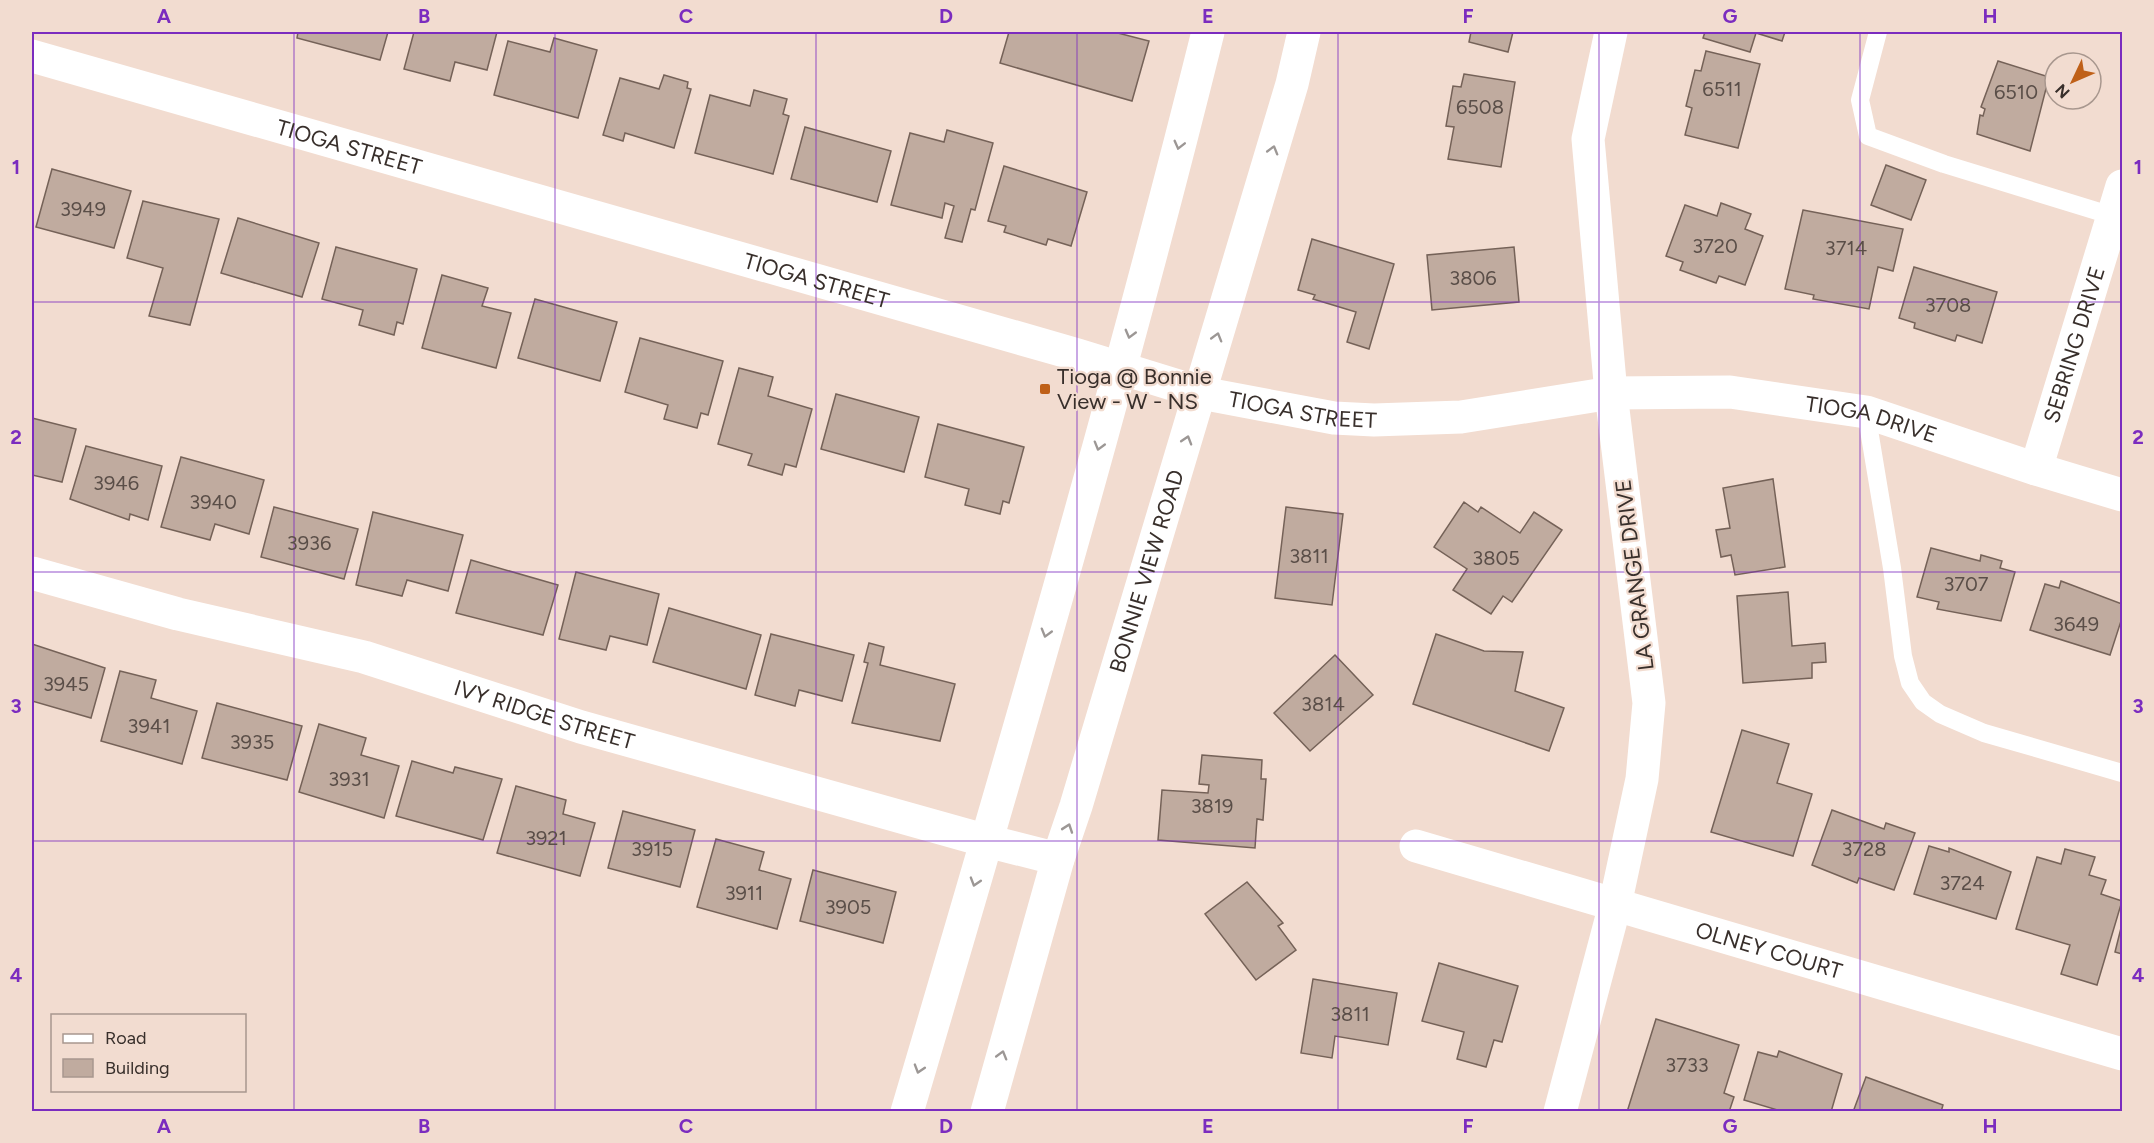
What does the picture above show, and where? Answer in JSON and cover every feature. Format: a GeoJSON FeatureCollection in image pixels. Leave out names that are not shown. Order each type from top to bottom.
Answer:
{"type":"FeatureCollection","features":[{"type":"Feature","properties":{"kind":"street"},"geometry":{"type":"LineString","coordinates":[[907,1112],[987,841],[1121,369],[1208,32]]}},
{"type":"Feature","properties":{"kind":"street","name":"BONNIE VIEW ROAD"},"geometry":{"type":"LineString","coordinates":[[987,1112],[1058,859],[1201,393],[1292,84],[1304,32]]}},
{"type":"Feature","properties":{"kind":"street","name":"LA GRANGE DRIVE"},"geometry":{"type":"LineString","coordinates":[[1560,1112],[1615,905],[1642,778],[1649,703],[1611,393],[1588,139],[1611,32]]}},
{"type":"Feature","properties":{"kind":"street","name":"TIOGA STREET"},"geometry":{"type":"LineString","coordinates":[[32,56],[1078,355],[1201,393],[1334,418],[1374,420],[1461,417],[1611,393]]}},
{"type":"Feature","properties":{"kind":"street","name":"SEBRING DRIVE"},"geometry":{"type":"LineString","coordinates":[[2036,469],[2118,201]]}},
{"type":"Feature","properties":{"kind":"street","name":"TIOGA DRIVE"},"geometry":{"type":"LineString","coordinates":[[1611,393],[1730,392],[1866,412],[2122,495]]}},
{"type":"Feature","properties":{"kind":"street","name":"IVY RIDGE STREET"},"geometry":{"type":"LineString","coordinates":[[32,573],[178,614],[364,657],[581,727],[1058,859]]}},
{"type":"Feature","properties":{"kind":"street","name":"OLNEY COURT"},"geometry":{"type":"LineString","coordinates":[[1416,846],[2122,1054]]}},
{"type":"Feature","properties":{"kind":"lane"},"geometry":{"type":"LineString","coordinates":[[1878,32],[1860,99],[1868,136],[1944,164],[2118,201]]}},
{"type":"Feature","properties":{"kind":"lane"},"geometry":{"type":"LineString","coordinates":[[1866,412],[1892,568],[1903,656],[1910,683],[1923,702],[1940,714],[1984,733],[2122,773]]}},
{"type":"Feature","properties":{"kind":"building"},"geometry":{"type":"Polygon","coordinates":[[[298,32],[388,32],[380,60],[297,38],[298,32]]]}},
{"type":"Feature","properties":{"kind":"building"},"geometry":{"type":"Polygon","coordinates":[[[414,32],[497,32],[487,70],[455,62],[450,81],[404,69],[414,32]]]}},
{"type":"Feature","properties":{"kind":"building"},"geometry":{"type":"Polygon","coordinates":[[[1009,32],[1114,32],[1149,41],[1132,101],[1000,63],[1009,32]]]}},
{"type":"Feature","properties":{"kind":"building"},"geometry":{"type":"Polygon","coordinates":[[[1471,32],[1513,32],[1508,52],[1469,42],[1471,32]]]}},
{"type":"Feature","properties":{"kind":"building"},"geometry":{"type":"Polygon","coordinates":[[[1705,32],[1785,32],[1782,41],[1756,33],[1750,52],[1703,38],[1705,32]]]}},
{"type":"Feature","properties":{"kind":"building"},"geometry":{"type":"Polygon","coordinates":[[[554,38],[597,50],[578,118],[494,95],[508,41],[550,52],[554,38]]]}},
{"type":"Feature","properties":{"kind":"building"},"geometry":{"type":"Polygon","coordinates":[[[1706,51],[1760,64],[1738,148],[1685,135],[1692,108],[1686,106],[1695,70],[1701,71],[1706,51]]]}},
{"type":"Feature","properties":{"kind":"building"},"geometry":{"type":"Polygon","coordinates":[[[1998,61],[2043,75],[2043,100],[2030,151],[1977,134],[1980,115],[1983,116],[1985,109],[1981,107],[1998,61]]]}},
{"type":"Feature","properties":{"kind":"building"},"geometry":{"type":"Polygon","coordinates":[[[1464,74],[1515,82],[1501,167],[1448,159],[1454,127],[1446,126],[1453,86],[1461,87],[1464,74]]]}},
{"type":"Feature","properties":{"kind":"building"},"geometry":{"type":"Polygon","coordinates":[[[664,75],[688,82],[687,88],[691,89],[674,148],[625,133],[623,141],[603,135],[620,78],[659,89],[664,75]]]}},
{"type":"Feature","properties":{"kind":"building"},"geometry":{"type":"Polygon","coordinates":[[[754,90],[787,99],[783,114],[789,116],[773,174],[695,153],[710,95],[750,106],[754,90]]]}},
{"type":"Feature","properties":{"kind":"building"},"geometry":{"type":"Polygon","coordinates":[[[805,127],[891,151],[877,202],[791,179],[805,127]]]}},
{"type":"Feature","properties":{"kind":"building"},"geometry":{"type":"Polygon","coordinates":[[[947,130],[993,143],[975,210],[971,209],[962,242],[945,238],[954,206],[945,203],[942,218],[891,205],[910,133],[944,142],[947,130]]]}},
{"type":"Feature","properties":{"kind":"building"},"geometry":{"type":"Polygon","coordinates":[[[1886,165],[1926,180],[1911,220],[1871,205],[1886,165]]]}},
{"type":"Feature","properties":{"kind":"building"},"geometry":{"type":"Polygon","coordinates":[[[1004,166],[1087,192],[1071,246],[1048,239],[1046,245],[1004,232],[1006,226],[988,221],[1004,166]]]}},
{"type":"Feature","properties":{"kind":"building"},"geometry":{"type":"Polygon","coordinates":[[[52,169],[131,191],[114,248],[36,227],[52,169]]]}},
{"type":"Feature","properties":{"kind":"building"},"geometry":{"type":"Polygon","coordinates":[[[143,201],[219,219],[190,325],[149,316],[163,268],[127,258],[143,201]]]}},
{"type":"Feature","properties":{"kind":"building"},"geometry":{"type":"Polygon","coordinates":[[[1721,203],[1751,214],[1745,229],[1763,236],[1745,285],[1719,276],[1716,283],[1680,270],[1683,262],[1666,256],[1685,205],[1717,216],[1721,203]]]}},
{"type":"Feature","properties":{"kind":"building"},"geometry":{"type":"Polygon","coordinates":[[[1803,210],[1903,229],[1893,271],[1878,267],[1869,309],[1813,299],[1814,295],[1785,289],[1803,210]]]}},
{"type":"Feature","properties":{"kind":"building"},"geometry":{"type":"Polygon","coordinates":[[[238,218],[319,243],[302,297],[221,273],[238,218]]]}},
{"type":"Feature","properties":{"kind":"building"},"geometry":{"type":"Polygon","coordinates":[[[1312,239],[1394,264],[1369,349],[1347,342],[1356,312],[1313,299],[1315,295],[1298,290],[1312,239]]]}},
{"type":"Feature","properties":{"kind":"building"},"geometry":{"type":"Polygon","coordinates":[[[336,247],[417,269],[403,324],[397,322],[394,335],[359,325],[363,310],[322,299],[336,247]]]}},
{"type":"Feature","properties":{"kind":"building"},"geometry":{"type":"Polygon","coordinates":[[[1514,247],[1519,302],[1432,310],[1427,255],[1514,247]]]}},
{"type":"Feature","properties":{"kind":"building"},"geometry":{"type":"Polygon","coordinates":[[[1914,267],[1997,292],[1982,343],[1957,335],[1955,341],[1914,328],[1915,323],[1899,318],[1914,267]]]}},
{"type":"Feature","properties":{"kind":"building"},"geometry":{"type":"Polygon","coordinates":[[[442,275],[488,288],[482,306],[511,313],[496,368],[422,348],[442,275]]]}},
{"type":"Feature","properties":{"kind":"building"},"geometry":{"type":"Polygon","coordinates":[[[535,299],[617,322],[600,381],[518,358],[535,299]]]}},
{"type":"Feature","properties":{"kind":"building"},"geometry":{"type":"Polygon","coordinates":[[[640,338],[723,361],[708,415],[701,413],[697,428],[664,419],[668,405],[625,392],[640,338]]]}},
{"type":"Feature","properties":{"kind":"building"},"geometry":{"type":"Polygon","coordinates":[[[739,368],[773,377],[768,396],[812,409],[796,467],[785,464],[782,475],[748,465],[752,454],[718,444],[739,368]]]}},
{"type":"Feature","properties":{"kind":"building"},"geometry":{"type":"Polygon","coordinates":[[[836,394],[919,417],[904,472],[821,449],[836,394]]]}},
{"type":"Feature","properties":{"kind":"building"},"geometry":{"type":"Polygon","coordinates":[[[32,418],[76,429],[62,482],[32,475],[32,418]]]}},
{"type":"Feature","properties":{"kind":"building"},"geometry":{"type":"Polygon","coordinates":[[[938,424],[1024,447],[1009,503],[1003,501],[1000,514],[965,505],[969,489],[925,477],[938,424]]]}},
{"type":"Feature","properties":{"kind":"building"},"geometry":{"type":"Polygon","coordinates":[[[86,446],[162,466],[148,520],[130,514],[129,520],[70,499],[86,446]]]}},
{"type":"Feature","properties":{"kind":"building"},"geometry":{"type":"Polygon","coordinates":[[[181,457],[264,480],[249,534],[215,524],[210,540],[161,527],[181,457]]]}},
{"type":"Feature","properties":{"kind":"building"},"geometry":{"type":"Polygon","coordinates":[[[1773,479],[1785,567],[1735,575],[1731,555],[1721,557],[1716,530],[1730,528],[1723,488],[1773,479]]]}},
{"type":"Feature","properties":{"kind":"building"},"geometry":{"type":"Polygon","coordinates":[[[1464,502],[1478,512],[1481,507],[1520,533],[1534,512],[1562,530],[1512,602],[1503,596],[1491,614],[1453,590],[1467,569],[1434,547],[1464,502]]]}},
{"type":"Feature","properties":{"kind":"building"},"geometry":{"type":"Polygon","coordinates":[[[274,507],[358,529],[344,579],[261,557],[274,507]]]}},
{"type":"Feature","properties":{"kind":"building"},"geometry":{"type":"Polygon","coordinates":[[[1286,507],[1343,514],[1332,605],[1275,598],[1286,507]]]}},
{"type":"Feature","properties":{"kind":"building"},"geometry":{"type":"Polygon","coordinates":[[[373,512],[463,535],[448,591],[407,580],[402,596],[356,585],[373,512]]]}},
{"type":"Feature","properties":{"kind":"building"},"geometry":{"type":"Polygon","coordinates":[[[1931,548],[1980,561],[1981,555],[2002,561],[2000,568],[2015,572],[2001,621],[1937,609],[1939,602],[1917,597],[1931,548]]]}},
{"type":"Feature","properties":{"kind":"building"},"geometry":{"type":"Polygon","coordinates":[[[471,560],[558,585],[543,635],[456,613],[471,560]]]}},
{"type":"Feature","properties":{"kind":"building"},"geometry":{"type":"Polygon","coordinates":[[[576,572],[659,594],[647,645],[610,636],[606,650],[559,639],[576,572]]]}},
{"type":"Feature","properties":{"kind":"building"},"geometry":{"type":"Polygon","coordinates":[[[2061,581],[2122,604],[2122,618],[2110,655],[2030,630],[2045,584],[2059,588],[2061,581]]]}},
{"type":"Feature","properties":{"kind":"building"},"geometry":{"type":"Polygon","coordinates":[[[1788,592],[1792,646],[1825,643],[1826,662],[1812,663],[1812,678],[1743,683],[1737,596],[1788,592]]]}},
{"type":"Feature","properties":{"kind":"building"},"geometry":{"type":"Polygon","coordinates":[[[669,608],[761,635],[746,689],[653,662],[669,608]]]}},
{"type":"Feature","properties":{"kind":"building"},"geometry":{"type":"Polygon","coordinates":[[[771,634],[854,655],[842,701],[799,690],[795,706],[755,695],[771,634]]]}},
{"type":"Feature","properties":{"kind":"building"},"geometry":{"type":"Polygon","coordinates":[[[1436,634],[1484,651],[1523,652],[1515,691],[1564,708],[1549,751],[1413,704],[1436,634]]]}},
{"type":"Feature","properties":{"kind":"building"},"geometry":{"type":"Polygon","coordinates":[[[869,643],[884,647],[880,665],[955,684],[940,741],[852,723],[868,663],[864,662],[869,643]]]}},
{"type":"Feature","properties":{"kind":"building"},"geometry":{"type":"Polygon","coordinates":[[[32,644],[105,668],[91,718],[32,701],[32,644]]]}},
{"type":"Feature","properties":{"kind":"building"},"geometry":{"type":"Polygon","coordinates":[[[1335,655],[1373,695],[1310,751],[1274,713],[1335,655]]]}},
{"type":"Feature","properties":{"kind":"building"},"geometry":{"type":"Polygon","coordinates":[[[120,671],[156,680],[151,698],[197,711],[182,764],[101,741],[120,671]]]}},
{"type":"Feature","properties":{"kind":"building"},"geometry":{"type":"Polygon","coordinates":[[[217,703],[302,726],[287,780],[202,758],[217,703]]]}},
{"type":"Feature","properties":{"kind":"building"},"geometry":{"type":"Polygon","coordinates":[[[319,724],[366,738],[361,755],[399,766],[384,818],[299,792],[319,724]]]}},
{"type":"Feature","properties":{"kind":"building"},"geometry":{"type":"Polygon","coordinates":[[[1742,730],[1789,744],[1777,783],[1812,794],[1793,856],[1711,832],[1742,730]]]}},
{"type":"Feature","properties":{"kind":"building"},"geometry":{"type":"Polygon","coordinates":[[[1202,755],[1262,760],[1261,779],[1266,779],[1263,820],[1257,819],[1255,848],[1158,840],[1162,790],[1208,793],[1209,785],[1199,784],[1202,755]]]}},
{"type":"Feature","properties":{"kind":"building"},"geometry":{"type":"Polygon","coordinates":[[[412,761],[453,773],[455,767],[502,779],[483,840],[396,816],[412,761]]]}},
{"type":"Feature","properties":{"kind":"building"},"geometry":{"type":"Polygon","coordinates":[[[516,786],[566,800],[563,814],[595,823],[580,876],[497,853],[516,786]]]}},
{"type":"Feature","properties":{"kind":"building"},"geometry":{"type":"Polygon","coordinates":[[[1832,810],[1884,829],[1886,823],[1915,833],[1894,890],[1859,878],[1857,883],[1812,865],[1832,810]]]}},
{"type":"Feature","properties":{"kind":"building"},"geometry":{"type":"Polygon","coordinates":[[[623,811],[695,830],[680,887],[608,868],[623,811]]]}},
{"type":"Feature","properties":{"kind":"building"},"geometry":{"type":"Polygon","coordinates":[[[716,839],[764,852],[759,870],[791,879],[777,929],[697,907],[716,839]]]}},
{"type":"Feature","properties":{"kind":"building"},"geometry":{"type":"Polygon","coordinates":[[[1929,846],[1949,852],[1949,848],[2011,872],[1996,919],[1914,894],[1929,846]]]}},
{"type":"Feature","properties":{"kind":"building"},"geometry":{"type":"Polygon","coordinates":[[[2065,849],[2095,857],[2089,875],[2106,880],[2101,894],[2122,901],[2097,985],[2061,974],[2070,945],[2016,929],[2037,857],[2061,864],[2065,849]]]}},
{"type":"Feature","properties":{"kind":"building"},"geometry":{"type":"Polygon","coordinates":[[[813,870],[896,892],[883,943],[800,921],[813,870]]]}},
{"type":"Feature","properties":{"kind":"building"},"geometry":{"type":"Polygon","coordinates":[[[1247,882],[1283,923],[1278,926],[1296,950],[1256,980],[1205,914],[1247,882]]]}},
{"type":"Feature","properties":{"kind":"building"},"geometry":{"type":"Polygon","coordinates":[[[2122,924],[2122,954],[2115,952],[2122,924]]]}},
{"type":"Feature","properties":{"kind":"building"},"geometry":{"type":"Polygon","coordinates":[[[1439,963],[1518,986],[1502,1042],[1494,1040],[1486,1067],[1457,1059],[1464,1032],[1422,1021],[1439,963]]]}},
{"type":"Feature","properties":{"kind":"building"},"geometry":{"type":"Polygon","coordinates":[[[1313,979],[1397,993],[1388,1045],[1335,1036],[1332,1058],[1301,1053],[1313,979]]]}},
{"type":"Feature","properties":{"kind":"building"},"geometry":{"type":"Polygon","coordinates":[[[1656,1019],[1739,1045],[1724,1093],[1734,1097],[1729,1112],[1627,1112],[1656,1019]]]}},
{"type":"Feature","properties":{"kind":"building"},"geometry":{"type":"Polygon","coordinates":[[[1779,1051],[1842,1074],[1831,1112],[1784,1112],[1744,1100],[1758,1052],[1777,1057],[1779,1051]]]}},
{"type":"Feature","properties":{"kind":"building"},"geometry":{"type":"Polygon","coordinates":[[[1866,1077],[1943,1105],[1941,1112],[1853,1112],[1866,1077]]]}},
{"type":"Feature","properties":{"kind":"place","name":"Tioga @ Bonnie View - W - NS"},"geometry":{"type":"Point","coordinates":[1045,389]}}]}
